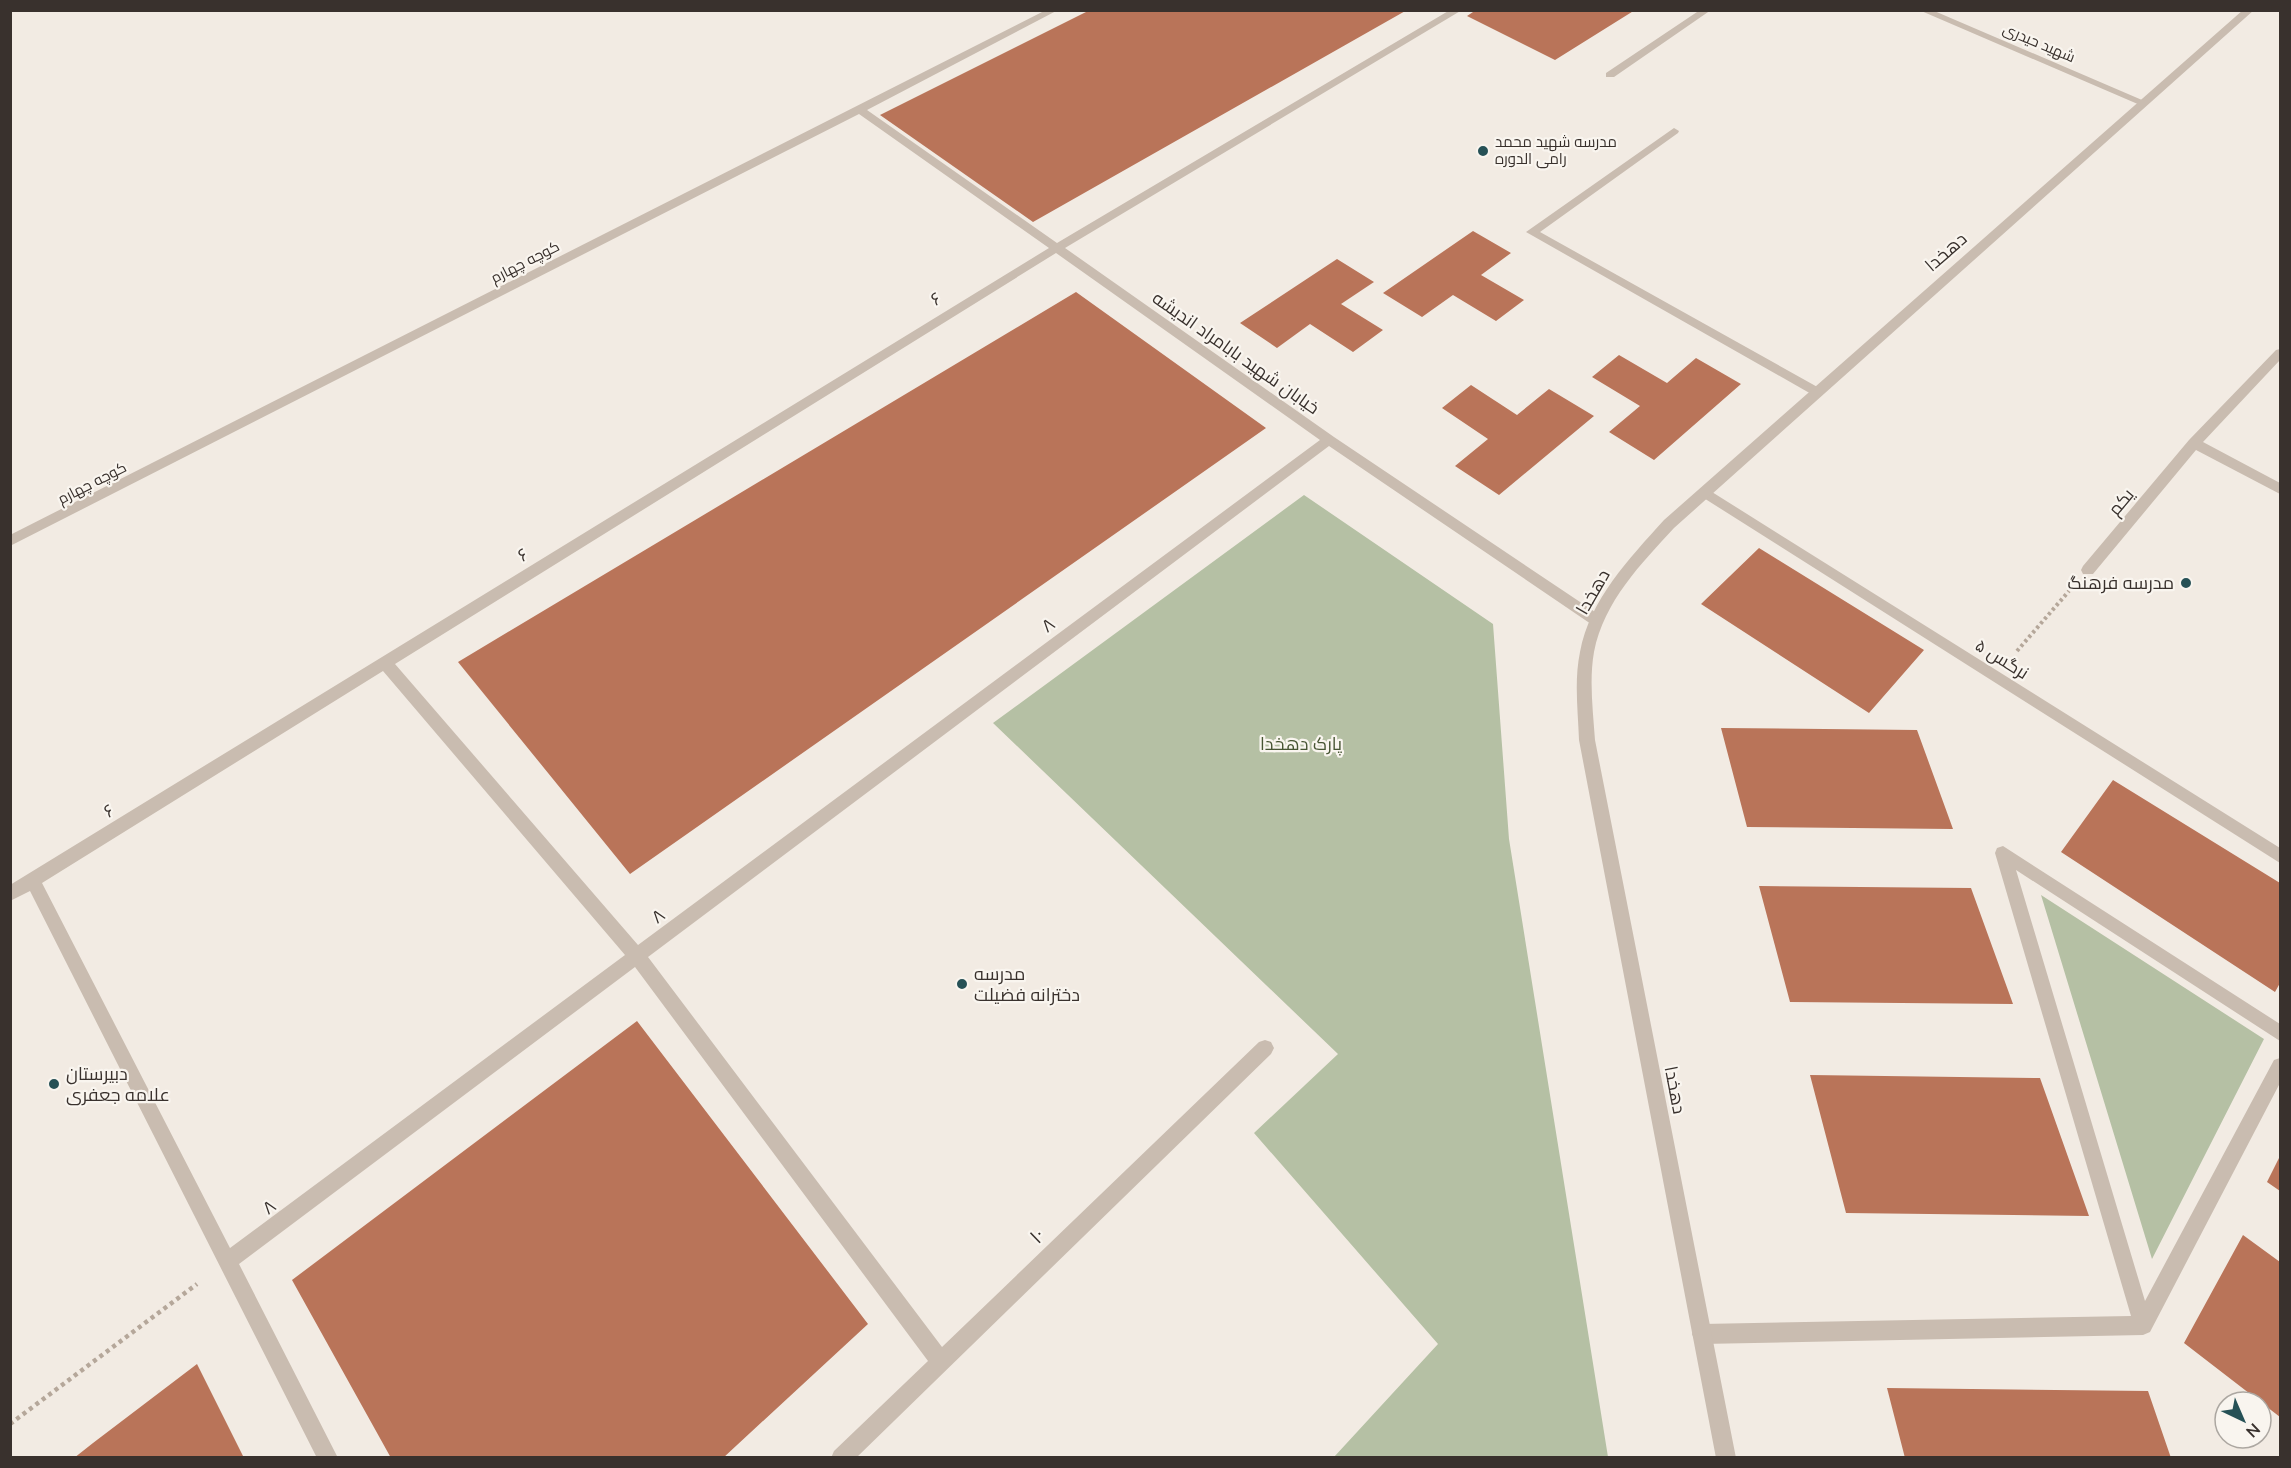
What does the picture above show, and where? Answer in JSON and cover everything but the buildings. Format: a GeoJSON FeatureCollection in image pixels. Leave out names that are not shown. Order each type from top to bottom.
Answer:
{"type":"FeatureCollection","features":[{"type":"Feature","properties":{"kind":"street","name":"کوچه چهارم"},"geometry":{"type":"LineString","coordinates":[[10,541],[1054,10]]}},
{"type":"Feature","properties":{"kind":"street","name":"۶"},"geometry":{"type":"LineString","coordinates":[[10,894],[1055,249],[1458,10]]}},
{"type":"Feature","properties":{"kind":"street"},"geometry":{"type":"LineString","coordinates":[[1610,75],[1707,10]]}},
{"type":"Feature","properties":{"kind":"street","name":"شهید حیدری"},"geometry":{"type":"LineString","coordinates":[[1923,10],[2144,103]]}},
{"type":"Feature","properties":{"kind":"street","name":"دهخدا"},"geometry":{"type":"LineString","coordinates":[[1726,1458],[1587,740],[1584,683],[1587,651],[1596,620],[1633,564],[1669,524],[2239,17],[2250,10]]}},
{"type":"Feature","properties":{"kind":"street","name":"خیابان شهید بابامراد اندیشه"},"geometry":{"type":"LineString","coordinates":[[859,109],[1329,440],[1596,620]]}},
{"type":"Feature","properties":{"kind":"street"},"geometry":{"type":"LineString","coordinates":[[1674,131],[1532,232],[1817,392]]}},
{"type":"Feature","properties":{"kind":"street","name":"یکم"},"geometry":{"type":"LineString","coordinates":[[2088,570],[2194,443],[2280,353]]}},
{"type":"Feature","properties":{"kind":"street","name":"۸"},"geometry":{"type":"LineString","coordinates":[[228,1261],[1329,440]]}},
{"type":"Feature","properties":{"kind":"street"},"geometry":{"type":"LineString","coordinates":[[2194,443],[2280,489]]}},
{"type":"Feature","properties":{"kind":"street","name":"نرگس ۵"},"geometry":{"type":"LineString","coordinates":[[1704,492],[2280,856]]}},
{"type":"Feature","properties":{"kind":"street"},"geometry":{"type":"LineString","coordinates":[[385,663],[637,956],[940,1361]]}},
{"type":"Feature","properties":{"kind":"street"},"geometry":{"type":"LineString","coordinates":[[2143,1326],[2004,853],[2280,1033]]}},
{"type":"Feature","properties":{"kind":"street"},"geometry":{"type":"LineString","coordinates":[[33,880],[328,1458]]}},
{"type":"Feature","properties":{"kind":"street","name":"۱۰"},"geometry":{"type":"LineString","coordinates":[[841,1458],[1265,1048]]}},
{"type":"Feature","properties":{"kind":"street"},"geometry":{"type":"LineString","coordinates":[[2143,1326],[2280,1066]]}},
{"type":"Feature","properties":{"kind":"street"},"geometry":{"type":"LineString","coordinates":[[1702,1334],[2143,1326]]}},
{"type":"Feature","properties":{"kind":"path"},"geometry":{"type":"LineString","coordinates":[[1994,677],[2088,570]]}},
{"type":"Feature","properties":{"kind":"path"},"geometry":{"type":"LineString","coordinates":[[10,1424],[228,1261]]}},
{"type":"Feature","properties":{"kind":"green space","name":"پارک دهخدا"},"geometry":{"type":"Polygon","coordinates":[[[1304,495],[1493,624],[1509,839],[1608,1457],[1334,1457],[1438,1344],[1254,1133],[1338,1054],[993,723],[1304,495]]]}},
{"type":"Feature","properties":{"kind":"green space"},"geometry":{"type":"Polygon","coordinates":[[[2041,895],[2264,1039],[2152,1259],[2041,895]]]}},
{"type":"Feature","properties":{"kind":"place","name":"مدرسه شهید محمد رامی الدوره"},"geometry":{"type":"Point","coordinates":[1483,151]}},
{"type":"Feature","properties":{"kind":"place","name":"مدرسه فرهنگ"},"geometry":{"type":"Point","coordinates":[2186,583]}},
{"type":"Feature","properties":{"kind":"place","name":"مدرسه دخترانه فضيلت"},"geometry":{"type":"Point","coordinates":[962,984]}},
{"type":"Feature","properties":{"kind":"place","name":"دبیرستان علامه جعفری"},"geometry":{"type":"Point","coordinates":[54,1084]}}]}
